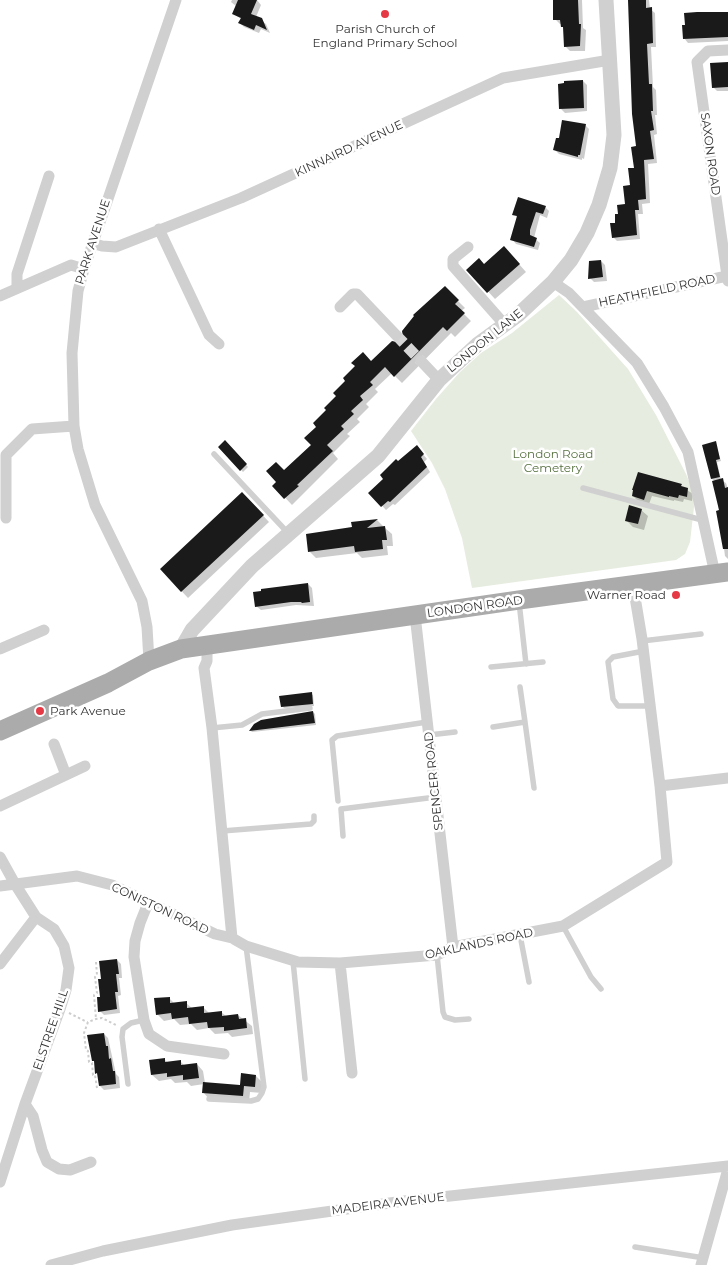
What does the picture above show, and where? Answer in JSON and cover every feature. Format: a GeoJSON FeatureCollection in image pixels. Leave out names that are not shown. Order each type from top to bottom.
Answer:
{"type":"FeatureCollection","features":[{"type":"Feature","properties":{"kind":"main road","name":"LONDON ROAD"},"geometry":{"type":"LineString","coordinates":[[0,731],[108,683],[149,661],[182,649],[721,573]]}},
{"type":"Feature","properties":{"kind":"street","name":"PARK AVENUE"},"geometry":{"type":"LineString","coordinates":[[149,661],[147,627],[142,600],[95,505],[83,470],[74,426],[72,353],[78,291],[84,269],[176,0]]}},
{"type":"Feature","properties":{"kind":"street","name":"LONDON LANE"},"geometry":{"type":"LineString","coordinates":[[182,649],[192,630],[252,566],[378,456],[439,380],[478,344],[518,315],[553,282],[572,260],[587,233],[599,205],[610,168],[614,135],[606,0]]}},
{"type":"Feature","properties":{"kind":"street","name":"SAXON ROAD"},"geometry":{"type":"LineString","coordinates":[[727,278],[697,62],[708,51],[728,50]]}},
{"type":"Feature","properties":{"kind":"street","name":"KINNAIRD AVENUE"},"geometry":{"type":"LineString","coordinates":[[92,243],[116,247],[241,198],[503,78],[610,60]]}},
{"type":"Feature","properties":{"kind":"street"},"geometry":{"type":"LineString","coordinates":[[17,288],[17,274],[49,176]]}},
{"type":"Feature","properties":{"kind":"street"},"geometry":{"type":"LineString","coordinates":[[159,230],[209,335],[218,344]]}},
{"type":"Feature","properties":{"kind":"street"},"geometry":{"type":"LineString","coordinates":[[468,247],[454,259],[453,266],[505,325]]}},
{"type":"Feature","properties":{"kind":"street"},"geometry":{"type":"LineString","coordinates":[[0,296],[71,265],[84,269]]}},
{"type":"Feature","properties":{"kind":"street","name":"HEATHFIELD ROAD"},"geometry":{"type":"LineString","coordinates":[[583,307],[727,278]]}},
{"type":"Feature","properties":{"kind":"street"},"geometry":{"type":"LineString","coordinates":[[553,282],[569,293],[637,363],[664,407],[688,452],[704,520],[721,573]]}},
{"type":"Feature","properties":{"kind":"street"},"geometry":{"type":"LineString","coordinates":[[340,307],[353,294],[357,294],[396,335]]}},
{"type":"Feature","properties":{"kind":"street"},"geometry":{"type":"LineString","coordinates":[[421,361],[439,380]]}},
{"type":"Feature","properties":{"kind":"street"},"geometry":{"type":"LineString","coordinates":[[6,518],[6,455],[32,429],[74,426]]}},
{"type":"Feature","properties":{"kind":"street","name":"OAKLANDS ROAD"},"geometry":{"type":"LineString","coordinates":[[232,938],[246,946],[293,961],[340,962],[437,955],[453,947],[563,926],[667,862],[643,646],[633,586]]}},
{"type":"Feature","properties":{"kind":"street"},"geometry":{"type":"LineString","coordinates":[[210,611],[214,645],[204,668],[232,938]]}},
{"type":"Feature","properties":{"kind":"street","name":"SPENCER ROAD"},"geometry":{"type":"LineString","coordinates":[[415,616],[453,947]]}},
{"type":"Feature","properties":{"kind":"street"},"geometry":{"type":"LineString","coordinates":[[0,649],[44,630]]}},
{"type":"Feature","properties":{"kind":"street"},"geometry":{"type":"LineString","coordinates":[[54,744],[66,775]]}},
{"type":"Feature","properties":{"kind":"street"},"geometry":{"type":"LineString","coordinates":[[0,806],[85,766]]}},
{"type":"Feature","properties":{"kind":"street"},"geometry":{"type":"LineString","coordinates":[[660,786],[728,778]]}},
{"type":"Feature","properties":{"kind":"street","name":"ELSTREE HILL"},"geometry":{"type":"LineString","coordinates":[[0,857],[36,917],[54,929],[64,946],[69,968],[66,990],[60,1009],[25,1104],[0,1182]]}},
{"type":"Feature","properties":{"kind":"street","name":"CONISTON ROAD"},"geometry":{"type":"LineString","coordinates":[[0,886],[77,876],[112,885],[215,934],[232,938]]}},
{"type":"Feature","properties":{"kind":"street"},"geometry":{"type":"LineString","coordinates":[[148,903],[135,941],[134,957],[144,1020],[149,1034],[167,1046],[224,1054]]}},
{"type":"Feature","properties":{"kind":"street"},"geometry":{"type":"LineString","coordinates":[[0,964],[36,917]]}},
{"type":"Feature","properties":{"kind":"street"},"geometry":{"type":"LineString","coordinates":[[340,962],[352,1073]]}},
{"type":"Feature","properties":{"kind":"street"},"geometry":{"type":"LineString","coordinates":[[25,1104],[34,1116],[42,1150],[47,1162],[59,1169],[70,1170],[91,1162]]}},
{"type":"Feature","properties":{"kind":"street"},"geometry":{"type":"LineString","coordinates":[[702,1262],[728,1167]]}},
{"type":"Feature","properties":{"kind":"street","name":"MADEIRA AVENUE"},"geometry":{"type":"LineString","coordinates":[[52,1265],[103,1251],[232,1225],[404,1201],[728,1167]]}},
{"type":"Feature","properties":{"kind":"lane"},"geometry":{"type":"LineString","coordinates":[[214,454],[289,534]]}},
{"type":"Feature","properties":{"kind":"lane"},"geometry":{"type":"LineString","coordinates":[[583,488],[704,520]]}},
{"type":"Feature","properties":{"kind":"lane"},"geometry":{"type":"LineString","coordinates":[[519,600],[526,664]]}},
{"type":"Feature","properties":{"kind":"lane"},"geometry":{"type":"LineString","coordinates":[[650,706],[618,706],[613,699],[608,662],[612,657],[643,646],[701,634]]}},
{"type":"Feature","properties":{"kind":"lane"},"geometry":{"type":"LineString","coordinates":[[491,667],[543,662]]}},
{"type":"Feature","properties":{"kind":"lane"},"geometry":{"type":"LineString","coordinates":[[520,687],[534,788]]}},
{"type":"Feature","properties":{"kind":"lane"},"geometry":{"type":"LineString","coordinates":[[211,726],[242,725],[262,714],[310,708]]}},
{"type":"Feature","properties":{"kind":"lane"},"geometry":{"type":"LineString","coordinates":[[338,801],[332,740],[337,736],[428,722]]}},
{"type":"Feature","properties":{"kind":"lane"},"geometry":{"type":"LineString","coordinates":[[493,727],[525,722]]}},
{"type":"Feature","properties":{"kind":"lane"},"geometry":{"type":"LineString","coordinates":[[429,735],[455,732]]}},
{"type":"Feature","properties":{"kind":"lane"},"geometry":{"type":"LineString","coordinates":[[343,836],[341,810],[436,797]]}},
{"type":"Feature","properties":{"kind":"lane"},"geometry":{"type":"LineString","coordinates":[[222,831],[310,824],[314,821],[314,816]]}},
{"type":"Feature","properties":{"kind":"lane"},"geometry":{"type":"LineString","coordinates":[[563,926],[590,977],[601,989]]}},
{"type":"Feature","properties":{"kind":"lane"},"geometry":{"type":"LineString","coordinates":[[520,935],[529,982]]}},
{"type":"Feature","properties":{"kind":"lane"},"geometry":{"type":"LineString","coordinates":[[209,1099],[250,1101],[258,1098],[264,1087],[246,946]]}},
{"type":"Feature","properties":{"kind":"lane"},"geometry":{"type":"LineString","coordinates":[[437,955],[445,1017],[455,1020],[469,1019]]}},
{"type":"Feature","properties":{"kind":"lane"},"geometry":{"type":"LineString","coordinates":[[293,961],[306,1079]]}},
{"type":"Feature","properties":{"kind":"lane"},"geometry":{"type":"LineString","coordinates":[[128,1084],[122,1037],[123,1029],[131,1023],[144,1020]]}},
{"type":"Feature","properties":{"kind":"lane"},"geometry":{"type":"LineString","coordinates":[[636,1247],[702,1262]]}},
{"type":"Feature","properties":{"kind":"path"},"geometry":{"type":"LineString","coordinates":[[96,962],[98,976],[95,977],[97,993],[94,995],[96,1019]]}},
{"type":"Feature","properties":{"kind":"path"},"geometry":{"type":"LineString","coordinates":[[69,1013],[88,1022],[96,1019],[106,1020]]}},
{"type":"Feature","properties":{"kind":"path"},"geometry":{"type":"LineString","coordinates":[[88,1022],[84,1033],[86,1050],[88,1050],[89,1062],[92,1063],[96,1088]]}},
{"type":"Feature","properties":{"kind":"green space","name":"London Road Cemetery"},"geometry":{"type":"Polygon","coordinates":[[[559,295],[577,312],[628,369],[656,415],[693,491],[694,507],[690,542],[685,554],[676,560],[472,588],[462,538],[445,489],[432,463],[411,431],[460,372],[481,353],[512,333],[559,295]]]}},
{"type":"Feature","properties":{"kind":"building"},"geometry":{"type":"Polygon","coordinates":[[[238,0],[257,0],[251,14],[262,18],[267,30],[256,25],[254,30],[238,23],[241,18],[232,14],[238,0]]]}},
{"type":"Feature","properties":{"kind":"building"},"geometry":{"type":"Polygon","coordinates":[[[553,0],[578,0],[579,24],[581,24],[580,46],[564,47],[563,27],[561,27],[560,20],[553,20],[553,0]]]}},
{"type":"Feature","properties":{"kind":"building"},"geometry":{"type":"Polygon","coordinates":[[[628,0],[646,0],[646,8],[652,7],[653,43],[647,44],[649,84],[652,84],[653,111],[651,111],[654,130],[650,131],[654,159],[644,160],[646,199],[638,200],[639,210],[635,210],[637,235],[612,238],[610,223],[615,223],[615,214],[618,214],[617,205],[625,204],[623,186],[630,185],[628,168],[634,168],[631,147],[636,146],[632,114],[628,0]]]}},
{"type":"Feature","properties":{"kind":"building"},"geometry":{"type":"Polygon","coordinates":[[[728,12],[728,37],[683,39],[682,25],[685,25],[684,13],[728,12]]]}},
{"type":"Feature","properties":{"kind":"building"},"geometry":{"type":"Polygon","coordinates":[[[728,62],[728,87],[712,88],[710,63],[728,62]]]}},
{"type":"Feature","properties":{"kind":"building"},"geometry":{"type":"Polygon","coordinates":[[[583,80],[584,108],[559,109],[558,84],[564,83],[564,81],[583,80]]]}},
{"type":"Feature","properties":{"kind":"building"},"geometry":{"type":"Polygon","coordinates":[[[562,120],[586,124],[578,157],[553,150],[556,138],[559,138],[562,120]]]}},
{"type":"Feature","properties":{"kind":"building"},"geometry":{"type":"Polygon","coordinates":[[[518,197],[546,206],[543,214],[536,212],[530,230],[530,235],[537,238],[534,247],[510,240],[517,216],[512,215],[518,197]]]}},
{"type":"Feature","properties":{"kind":"building"},"geometry":{"type":"Polygon","coordinates":[[[504,246],[520,264],[487,293],[466,270],[479,258],[484,264],[504,246]]]}},
{"type":"Feature","properties":{"kind":"building"},"geometry":{"type":"Polygon","coordinates":[[[601,260],[603,277],[588,279],[589,261],[601,260]]]}},
{"type":"Feature","properties":{"kind":"building"},"geometry":{"type":"Polygon","coordinates":[[[445,286],[459,300],[455,304],[465,313],[447,331],[443,327],[394,377],[385,367],[370,382],[373,385],[360,396],[363,400],[351,411],[354,414],[341,426],[344,429],[327,445],[333,451],[284,499],[272,486],[276,482],[266,471],[276,462],[284,470],[311,445],[304,438],[316,427],[313,423],[326,410],[324,408],[336,396],[333,393],[345,381],[343,378],[355,366],[351,363],[363,352],[371,361],[392,341],[401,341],[403,337],[402,331],[413,315],[445,286]]]}},
{"type":"Feature","properties":{"kind":"building"},"geometry":{"type":"Polygon","coordinates":[[[225,440],[247,464],[240,471],[218,447],[225,440]]]}},
{"type":"Feature","properties":{"kind":"building"},"geometry":{"type":"Polygon","coordinates":[[[716,441],[720,459],[716,460],[720,477],[711,479],[702,445],[716,441]]]}},
{"type":"Feature","properties":{"kind":"building"},"geometry":{"type":"Polygon","coordinates":[[[417,445],[424,454],[421,457],[427,467],[390,502],[388,501],[381,507],[368,493],[383,479],[380,475],[396,459],[398,461],[417,445]]]}},
{"type":"Feature","properties":{"kind":"building"},"geometry":{"type":"Polygon","coordinates":[[[638,472],[682,484],[681,486],[688,488],[687,497],[679,495],[678,498],[669,497],[647,491],[644,500],[632,496],[638,472]]]}},
{"type":"Feature","properties":{"kind":"building"},"geometry":{"type":"Polygon","coordinates":[[[723,478],[725,488],[728,487],[728,549],[723,549],[716,511],[719,510],[712,481],[723,478]]]}},
{"type":"Feature","properties":{"kind":"building"},"geometry":{"type":"Polygon","coordinates":[[[242,492],[264,515],[181,592],[160,569],[242,492]]]}},
{"type":"Feature","properties":{"kind":"building"},"geometry":{"type":"Polygon","coordinates":[[[629,505],[642,509],[638,524],[625,521],[629,505]]]}},
{"type":"Feature","properties":{"kind":"building"},"geometry":{"type":"Polygon","coordinates":[[[378,519],[367,528],[385,526],[387,540],[382,540],[383,549],[355,552],[354,546],[308,552],[306,534],[352,527],[351,522],[378,519]]]}},
{"type":"Feature","properties":{"kind":"building"},"geometry":{"type":"Polygon","coordinates":[[[308,583],[310,602],[291,602],[255,607],[253,592],[261,591],[261,589],[308,583]]]}},
{"type":"Feature","properties":{"kind":"building"},"geometry":{"type":"Polygon","coordinates":[[[312,692],[313,704],[281,707],[279,696],[312,692]]]}},
{"type":"Feature","properties":{"kind":"building"},"geometry":{"type":"Polygon","coordinates":[[[313,711],[315,723],[249,731],[254,724],[261,720],[313,711]]]}},
{"type":"Feature","properties":{"kind":"building"},"geometry":{"type":"Polygon","coordinates":[[[117,959],[119,974],[116,974],[118,992],[115,992],[117,1009],[98,1012],[97,997],[100,997],[98,979],[101,979],[99,961],[117,959]]]}},
{"type":"Feature","properties":{"kind":"building"},"geometry":{"type":"Polygon","coordinates":[[[170,997],[170,1003],[187,1001],[187,1008],[204,1006],[204,1013],[222,1011],[222,1016],[238,1014],[239,1019],[246,1018],[247,1028],[224,1031],[224,1027],[208,1028],[207,1022],[189,1024],[188,1017],[172,1019],[171,1013],[156,1015],[154,998],[170,997]]]}},
{"type":"Feature","properties":{"kind":"building"},"geometry":{"type":"Polygon","coordinates":[[[104,1033],[109,1059],[111,1058],[113,1071],[115,1071],[116,1084],[99,1086],[87,1035],[104,1033]]]}},
{"type":"Feature","properties":{"kind":"building"},"geometry":{"type":"Polygon","coordinates":[[[165,1058],[165,1062],[181,1060],[181,1065],[197,1063],[199,1078],[183,1080],[183,1075],[167,1077],[167,1073],[151,1075],[149,1060],[165,1058]]]}},
{"type":"Feature","properties":{"kind":"building"},"geometry":{"type":"Polygon","coordinates":[[[241,1073],[256,1075],[255,1087],[244,1086],[243,1096],[202,1093],[203,1082],[240,1085],[241,1073]]]}},
{"type":"Feature","properties":{"kind":"tunnel"},"geometry":{"type":"LineString","coordinates":[[396,335],[421,361]]}},
{"type":"Feature","properties":{"kind":"place","name":"Parish Church of England Primary School"},"geometry":{"type":"Point","coordinates":[385,14]}},
{"type":"Feature","properties":{"kind":"place","name":"Warner Road"},"geometry":{"type":"Point","coordinates":[676,595]}},
{"type":"Feature","properties":{"kind":"place","name":"Park Avenue"},"geometry":{"type":"Point","coordinates":[40,711]}}]}
